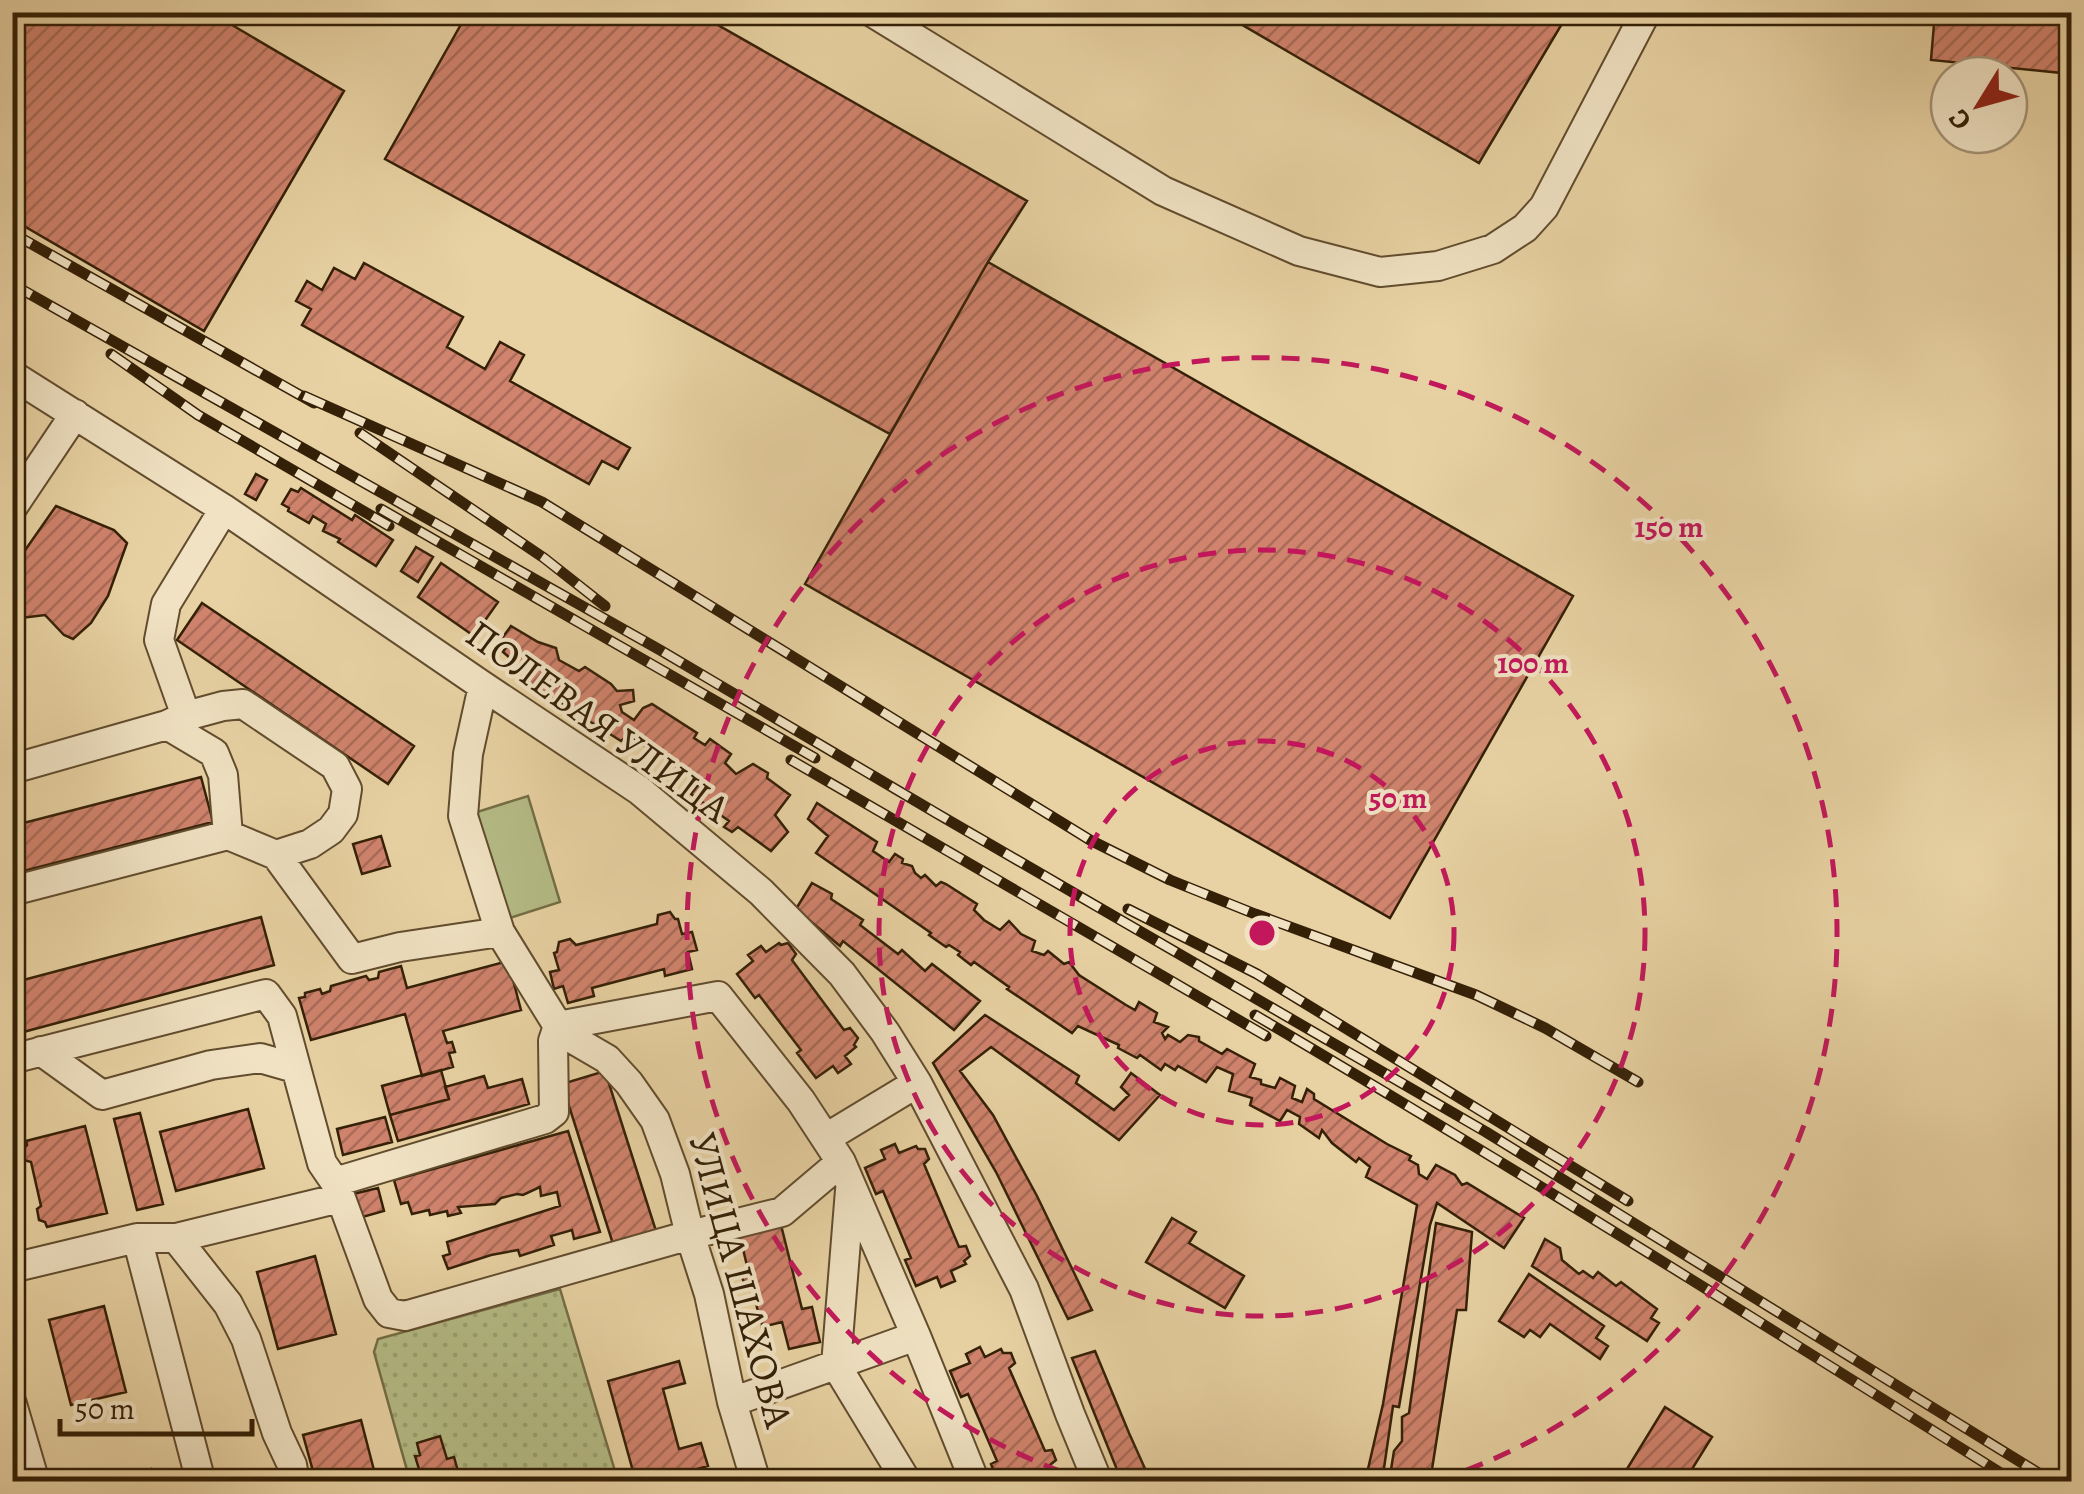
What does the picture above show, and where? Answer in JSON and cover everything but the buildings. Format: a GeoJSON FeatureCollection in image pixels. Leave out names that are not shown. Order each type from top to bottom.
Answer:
{"type":"FeatureCollection","features":[{"type":"Feature","properties":{"kind":"street"},"geometry":{"type":"LineString","coordinates":[[872,12],[1163,191],[1299,251],[1380,272],[1438,266],[1493,249],[1525,228],[1544,207],[1646,12]]}},
{"type":"Feature","properties":{"kind":"street","name":"ПОЛЕВАЯ УЛИЦА"},"geometry":{"type":"LineString","coordinates":[[12,375],[224,509],[639,790],[762,892],[842,974],[917,1082],[1024,1289],[1098,1482]]}},
{"type":"Feature","properties":{"kind":"street"},"geometry":{"type":"LineString","coordinates":[[12,508],[75,414]]}},
{"type":"Feature","properties":{"kind":"street"},"geometry":{"type":"LineString","coordinates":[[224,509],[166,604],[159,640],[176,721],[214,753],[223,775],[228,836]]}},
{"type":"Feature","properties":{"kind":"street","name":"УЛИЦА ШАХОВА"},"geometry":{"type":"LineString","coordinates":[[483,686],[468,754],[462,816],[500,932],[558,1026],[607,1060],[655,1120],[675,1174],[709,1294],[732,1402],[756,1482]]}},
{"type":"Feature","properties":{"kind":"street"},"geometry":{"type":"LineString","coordinates":[[12,769],[223,706],[244,704],[335,766],[347,789],[343,814],[331,830],[310,844],[276,855]]}},
{"type":"Feature","properties":{"kind":"street"},"geometry":{"type":"LineString","coordinates":[[12,891],[228,836],[276,855],[352,959],[400,947],[500,932]]}},
{"type":"Feature","properties":{"kind":"street"},"geometry":{"type":"LineString","coordinates":[[12,1058],[266,994],[282,1016],[322,1163],[337,1190],[378,1299],[389,1313],[405,1316],[690,1234],[782,1212],[917,1082]]}},
{"type":"Feature","properties":{"kind":"street"},"geometry":{"type":"LineString","coordinates":[[12,1268],[137,1238],[176,1238],[337,1190],[545,1119],[554,1112],[553,1041],[558,1026],[718,996],[801,1101],[839,1161],[975,1482]]}},
{"type":"Feature","properties":{"kind":"street"},"geometry":{"type":"LineString","coordinates":[[40,1051],[102,1094],[211,1064],[260,1058],[294,1068]]}},
{"type":"Feature","properties":{"kind":"street"},"geometry":{"type":"LineString","coordinates":[[839,1161],[836,1365],[908,1482]]}},
{"type":"Feature","properties":{"kind":"street"},"geometry":{"type":"LineString","coordinates":[[137,1238],[202,1482]]}},
{"type":"Feature","properties":{"kind":"street"},"geometry":{"type":"LineString","coordinates":[[176,1238],[228,1304],[246,1339],[295,1482]]}},
{"type":"Feature","properties":{"kind":"street"},"geometry":{"type":"LineString","coordinates":[[732,1402],[916,1336]]}},
{"type":"Feature","properties":{"kind":"street"},"geometry":{"type":"LineString","coordinates":[[12,1404],[34,1482]]}},
{"type":"Feature","properties":{"kind":"green space"},"geometry":{"type":"Polygon","coordinates":[[[528,796],[560,902],[510,918],[477,812],[528,796]]]}},
{"type":"Feature","properties":{"kind":"green space"},"geometry":{"type":"Polygon","coordinates":[[[560,1289],[618,1481],[410,1481],[374,1352],[378,1339],[560,1289]]]}},
{"type":"Feature","properties":{"kind":"railway"},"geometry":{"type":"LineString","coordinates":[[12,233],[314,403]]}},
{"type":"Feature","properties":{"kind":"railway"},"geometry":{"type":"LineString","coordinates":[[12,284],[660,650],[1486,1132],[2053,1482]]}},
{"type":"Feature","properties":{"kind":"railway"},"geometry":{"type":"LineString","coordinates":[[111,354],[198,415],[389,526]]}},
{"type":"Feature","properties":{"kind":"railway"},"geometry":{"type":"LineString","coordinates":[[304,396],[542,502],[1090,840],[1170,880],[1476,995],[1545,1028],[1638,1082]]}},
{"type":"Feature","properties":{"kind":"railway"},"geometry":{"type":"LineString","coordinates":[[360,433],[544,558],[605,606]]}},
{"type":"Feature","properties":{"kind":"railway"},"geometry":{"type":"LineString","coordinates":[[381,509],[815,758]]}},
{"type":"Feature","properties":{"kind":"railway"},"geometry":{"type":"LineString","coordinates":[[791,760],[1266,1036]]}},
{"type":"Feature","properties":{"kind":"railway"},"geometry":{"type":"LineString","coordinates":[[1128,909],[1257,974],[1628,1201]]}},
{"type":"Feature","properties":{"kind":"railway"},"geometry":{"type":"LineString","coordinates":[[1255,1015],[1542,1187],[2015,1482]]}}]}
